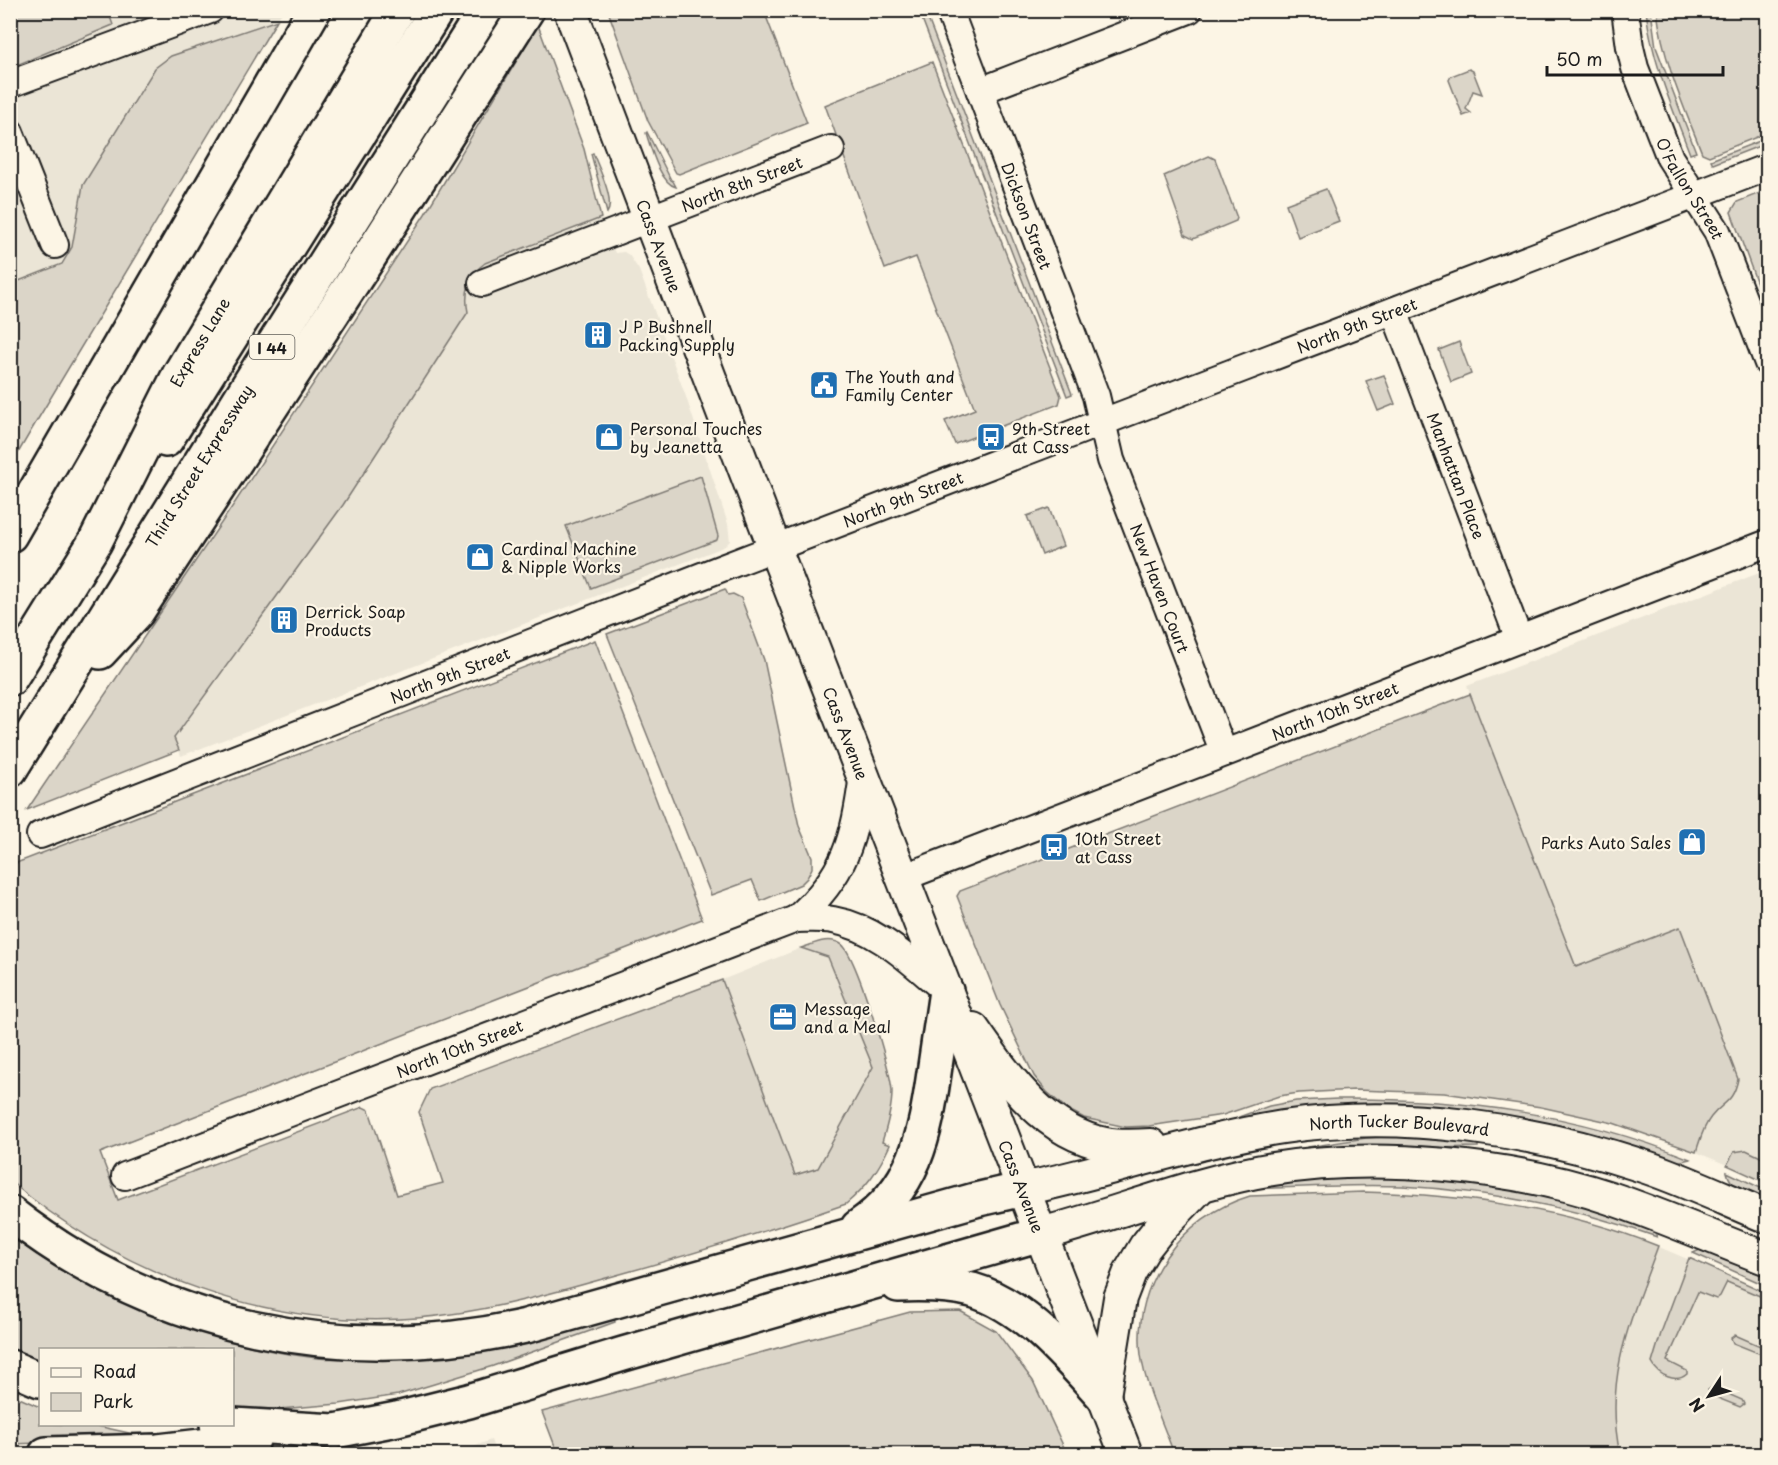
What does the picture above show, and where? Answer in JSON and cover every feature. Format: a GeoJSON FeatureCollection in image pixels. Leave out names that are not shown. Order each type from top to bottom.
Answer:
{"type":"FeatureCollection","features":[{"type":"Feature","properties":{"kind":"highway"},"geometry":{"type":"LineString","coordinates":[[10,535],[314,10]]}},
{"type":"Feature","properties":{"kind":"highway","name":"Express Lane"},"geometry":{"type":"LineString","coordinates":[[10,679],[95,542],[179,375],[398,10]]}},
{"type":"Feature","properties":{"kind":"highway"},"geometry":{"type":"LineString","coordinates":[[95,542],[186,410],[437,10]]}},
{"type":"Feature","properties":{"kind":"highway","name":"Third Street Expressway"},"geometry":{"type":"LineString","coordinates":[[10,770],[333,249],[485,10]]}},
{"type":"Feature","properties":{"kind":"highway"},"geometry":{"type":"LineString","coordinates":[[63,685],[97,656],[136,612],[360,272],[526,10]]}},
{"type":"Feature","properties":{"kind":"highway"},"geometry":{"type":"LineString","coordinates":[[843,1236],[874,1216],[887,1204],[900,1187],[918,1152],[929,1110],[946,991]]}},
{"type":"Feature","properties":{"kind":"highway"},"geometry":{"type":"LineString","coordinates":[[10,1213],[83,1262],[138,1290],[177,1306],[255,1329],[309,1338],[359,1343],[422,1342],[515,1328],[985,1197],[1023,1189]]}},
{"type":"Feature","properties":{"kind":"highway"},"geometry":{"type":"LineString","coordinates":[[46,1455],[158,1451],[335,1431],[398,1419],[469,1401],[623,1354],[1041,1234]]}},
{"type":"Feature","properties":{"kind":"highway"},"geometry":{"type":"LineString","coordinates":[[860,1285],[949,1286],[972,1290],[992,1298],[1032,1325],[1060,1350],[1104,1397]]}},
{"type":"Feature","properties":{"kind":"highway"},"geometry":{"type":"LineString","coordinates":[[10,1367],[39,1380]]}},
{"type":"Feature","properties":{"kind":"highway"},"geometry":{"type":"LineString","coordinates":[[234,1426],[335,1431]]}},
{"type":"Feature","properties":{"kind":"main road","name":"Cass Avenue"},"geometry":{"type":"LineString","coordinates":[[570,10],[902,878],[1126,1455]]}},
{"type":"Feature","properties":{"kind":"main road"},"geometry":{"type":"LineString","coordinates":[[946,991],[1001,1068],[1024,1095],[1057,1125],[1086,1139],[1107,1145],[1197,1144]]}},
{"type":"Feature","properties":{"kind":"main road","name":"North Tucker Boulevard"},"geometry":{"type":"LineString","coordinates":[[1023,1189],[1071,1179],[1197,1144],[1286,1127],[1341,1122],[1390,1121],[1475,1128],[1558,1142],[1647,1168],[1767,1217]]}},
{"type":"Feature","properties":{"kind":"main road","name":"North Tucker Boulevard"},"geometry":{"type":"LineString","coordinates":[[1041,1234],[1202,1186],[1275,1169],[1320,1164],[1405,1162],[1475,1169],[1539,1180],[1608,1197],[1767,1259]]}},
{"type":"Feature","properties":{"kind":"main road"},"geometry":{"type":"LineString","coordinates":[[1104,1397],[1120,1298],[1130,1272],[1160,1228],[1202,1186]]}},
{"type":"Feature","properties":{"kind":"street"},"geometry":{"type":"LineString","coordinates":[[10,84],[210,10]]}},
{"type":"Feature","properties":{"kind":"street","name":"Dickson Street"},"geometry":{"type":"LineString","coordinates":[[949,10],[1096,396],[1102,423]]}},
{"type":"Feature","properties":{"kind":"street"},"geometry":{"type":"LineString","coordinates":[[980,92],[1189,10]]}},
{"type":"Feature","properties":{"kind":"street","name":"O'Fallon Street"},"geometry":{"type":"LineString","coordinates":[[1625,10],[1635,68],[1670,158],[1717,231],[1767,363]]}},
{"type":"Feature","properties":{"kind":"street"},"geometry":{"type":"LineString","coordinates":[[10,132],[55,245]]}},
{"type":"Feature","properties":{"kind":"street","name":"North 8th Street"},"geometry":{"type":"LineString","coordinates":[[482,283],[831,149]]}},
{"type":"Feature","properties":{"kind":"street","name":"North 9th Street"},"geometry":{"type":"LineString","coordinates":[[40,835],[593,618],[1767,167]]}},
{"type":"Feature","properties":{"kind":"street","name":"Manhattan Place"},"geometry":{"type":"LineString","coordinates":[[1394,311],[1519,639]]}},
{"type":"Feature","properties":{"kind":"street","name":"New Haven Court"},"geometry":{"type":"LineString","coordinates":[[1102,423],[1111,460],[1224,753]]}},
{"type":"Feature","properties":{"kind":"street","name":"North 10th Street"},"geometry":{"type":"LineString","coordinates":[[902,878],[1767,543]]}},
{"type":"Feature","properties":{"kind":"street","name":"North 10th Street"},"geometry":{"type":"LineString","coordinates":[[125,1176],[796,919],[822,895],[833,880],[848,851],[863,775]]}},
{"type":"Feature","properties":{"kind":"street","name":"North 10th Street"},"geometry":{"type":"LineString","coordinates":[[796,919],[831,920],[868,932],[896,950],[946,991]]}},
{"type":"Feature","properties":{"kind":"shaded area"},"geometry":{"type":"Polygon","coordinates":[[[11,11],[283,11],[277,20],[171,56],[83,185],[72,247],[11,333],[11,11]]]}},
{"type":"Feature","properties":{"kind":"shaded area"},"geometry":{"type":"Polygon","coordinates":[[[601,218],[615,253],[624,252],[629,255],[639,270],[685,394],[728,524],[730,541],[716,550],[181,756],[174,738],[343,505],[468,312],[466,300],[475,270],[485,263],[601,218]]]}},
{"type":"Feature","properties":{"kind":"shaded area"},"geometry":{"type":"Polygon","coordinates":[[[1767,570],[1767,1160],[1746,1150],[1734,1152],[1727,1165],[1696,1152],[1704,1128],[1733,1094],[1574,964],[1467,686],[1767,570]]]}},
{"type":"Feature","properties":{"kind":"shaded area"},"geometry":{"type":"Polygon","coordinates":[[[801,948],[828,957],[873,1067],[818,1168],[795,1176],[722,980],[801,948]]]}},
{"type":"Feature","properties":{"kind":"shaded area"},"geometry":{"type":"Polygon","coordinates":[[[1638,1238],[1767,1293],[1767,1454],[1606,1454],[1604,1439],[1638,1238]]]}},
{"type":"Feature","properties":{"kind":"shaded area"},"geometry":{"type":"Polygon","coordinates":[[[491,1440],[496,1454],[457,1454],[483,1443],[491,1440]]]}},
{"type":"Feature","properties":{"kind":"green space"},"geometry":{"type":"Polygon","coordinates":[[[10,11],[118,11],[109,14],[113,25],[12,67],[10,11]]]}},
{"type":"Feature","properties":{"kind":"green space"},"geometry":{"type":"Polygon","coordinates":[[[608,11],[764,11],[807,123],[679,174],[676,173],[648,121],[608,11]]]}},
{"type":"Feature","properties":{"kind":"green space"},"geometry":{"type":"Polygon","coordinates":[[[919,11],[925,11],[1072,394],[1067,396],[919,11]]]}},
{"type":"Feature","properties":{"kind":"green space"},"geometry":{"type":"Polygon","coordinates":[[[1646,11],[1651,11],[1656,47],[1696,152],[1690,154],[1658,66],[1646,11]]]}},
{"type":"Feature","properties":{"kind":"green space"},"geometry":{"type":"Polygon","coordinates":[[[1657,11],[1767,11],[1767,133],[1709,156],[1702,153],[1669,66],[1657,11]]]}},
{"type":"Feature","properties":{"kind":"green space"},"geometry":{"type":"Polygon","coordinates":[[[277,20],[11,465],[11,284],[62,264],[72,247],[83,185],[155,68],[171,56],[277,20]]]}},
{"type":"Feature","properties":{"kind":"green space"},"geometry":{"type":"Polygon","coordinates":[[[538,25],[584,149],[601,218],[485,263],[475,273],[467,291],[468,312],[343,505],[174,738],[179,750],[27,810],[236,501],[425,214],[538,25]]]}},
{"type":"Feature","properties":{"kind":"green space"},"geometry":{"type":"Polygon","coordinates":[[[932,62],[1061,396],[1059,404],[955,444],[945,421],[975,409],[916,257],[885,269],[825,105],[932,62]]]}},
{"type":"Feature","properties":{"kind":"green space"},"geometry":{"type":"Polygon","coordinates":[[[1469,69],[1473,71],[1482,94],[1473,91],[1466,109],[1471,113],[1463,116],[1449,80],[1451,76],[1469,69]]]}},
{"type":"Feature","properties":{"kind":"green space"},"geometry":{"type":"Polygon","coordinates":[[[647,132],[676,187],[665,179],[661,172],[647,132]]]}},
{"type":"Feature","properties":{"kind":"green space"},"geometry":{"type":"Polygon","coordinates":[[[1767,138],[1767,143],[1713,164],[1711,160],[1767,138]]]}},
{"type":"Feature","properties":{"kind":"green space"},"geometry":{"type":"Polygon","coordinates":[[[593,153],[608,192],[607,213],[591,154],[593,153]]]}},
{"type":"Feature","properties":{"kind":"green space"},"geometry":{"type":"Polygon","coordinates":[[[1209,156],[1215,159],[1237,218],[1236,221],[1193,239],[1185,235],[1164,176],[1209,156]]]}},
{"type":"Feature","properties":{"kind":"green space"},"geometry":{"type":"Polygon","coordinates":[[[1326,189],[1339,221],[1298,237],[1286,204],[1326,189]]]}},
{"type":"Feature","properties":{"kind":"green space"},"geometry":{"type":"Polygon","coordinates":[[[1767,190],[1767,311],[1731,212],[1737,202],[1767,190]]]}},
{"type":"Feature","properties":{"kind":"green space"},"geometry":{"type":"Polygon","coordinates":[[[1459,342],[1471,374],[1451,382],[1439,350],[1459,342]]]}},
{"type":"Feature","properties":{"kind":"green space"},"geometry":{"type":"Polygon","coordinates":[[[1384,375],[1395,404],[1378,411],[1366,381],[1384,375]]]}},
{"type":"Feature","properties":{"kind":"green space"},"geometry":{"type":"Polygon","coordinates":[[[701,476],[718,536],[717,540],[591,588],[566,526],[701,476]]]}},
{"type":"Feature","properties":{"kind":"green space"},"geometry":{"type":"Polygon","coordinates":[[[1049,508],[1063,546],[1042,555],[1027,516],[1049,508]]]}},
{"type":"Feature","properties":{"kind":"green space"},"geometry":{"type":"Polygon","coordinates":[[[725,589],[728,595],[733,594],[741,598],[764,660],[799,826],[812,857],[812,868],[801,884],[761,901],[752,880],[711,895],[607,634],[725,589]]]}},
{"type":"Feature","properties":{"kind":"green space"},"geometry":{"type":"Polygon","coordinates":[[[595,640],[702,919],[100,1153],[118,1200],[363,1107],[369,1110],[397,1195],[443,1183],[419,1112],[430,1089],[722,980],[795,1175],[818,1168],[873,1067],[828,957],[801,948],[831,941],[841,944],[855,968],[880,1038],[892,1092],[882,1142],[890,1145],[871,1178],[846,1204],[692,1253],[531,1298],[440,1316],[362,1319],[307,1315],[253,1305],[201,1289],[150,1269],[101,1244],[55,1215],[11,1182],[11,865],[595,640]]]}},
{"type":"Feature","properties":{"kind":"green space"},"geometry":{"type":"Polygon","coordinates":[[[1470,694],[1576,967],[1680,927],[1738,1079],[1734,1093],[1706,1125],[1696,1152],[1613,1123],[1541,1107],[1444,1093],[1355,1090],[1299,1093],[1279,1096],[1223,1115],[1149,1126],[1126,1127],[1084,1118],[1067,1109],[1047,1092],[1034,1076],[1000,1005],[957,896],[960,891],[1470,694]]]}},
{"type":"Feature","properties":{"kind":"green space"},"geometry":{"type":"Polygon","coordinates":[[[1338,1099],[1429,1101],[1517,1111],[1604,1130],[1690,1159],[1677,1162],[1274,1115],[1240,1119],[1239,1117],[1269,1106],[1296,1101],[1338,1099]]]}},
{"type":"Feature","properties":{"kind":"green space"},"geometry":{"type":"Polygon","coordinates":[[[1406,1136],[1478,1142],[1478,1147],[1308,1151],[1307,1147],[1366,1138],[1406,1136]]]}},
{"type":"Feature","properties":{"kind":"green space"},"geometry":{"type":"Polygon","coordinates":[[[1746,1150],[1767,1160],[1767,1183],[1727,1165],[1734,1152],[1746,1150]]]}},
{"type":"Feature","properties":{"kind":"green space"},"geometry":{"type":"Polygon","coordinates":[[[1727,1172],[1767,1191],[1767,1202],[1737,1188],[1727,1172]]]}},
{"type":"Feature","properties":{"kind":"green space"},"geometry":{"type":"Polygon","coordinates":[[[1367,1174],[1469,1180],[1570,1199],[1652,1227],[1657,1237],[1563,1209],[1499,1196],[1435,1188],[1383,1185],[1251,1189],[1266,1183],[1367,1174]]]}},
{"type":"Feature","properties":{"kind":"green space"},"geometry":{"type":"Polygon","coordinates":[[[1364,1192],[1439,1196],[1514,1206],[1587,1222],[1658,1246],[1630,1323],[1618,1373],[1615,1399],[1620,1454],[1174,1454],[1143,1368],[1140,1328],[1145,1303],[1154,1278],[1167,1256],[1183,1236],[1203,1219],[1225,1206],[1250,1196],[1364,1192]]]}},
{"type":"Feature","properties":{"kind":"green space"},"geometry":{"type":"Polygon","coordinates":[[[10,1236],[80,1281],[156,1316],[236,1343],[317,1358],[445,1357],[509,1346],[614,1319],[615,1322],[493,1366],[398,1395],[339,1404],[279,1409],[234,1408],[234,1348],[39,1348],[39,1362],[11,1348],[10,1236]]]}},
{"type":"Feature","properties":{"kind":"green space"},"geometry":{"type":"Polygon","coordinates":[[[1704,1248],[1767,1274],[1767,1286],[1693,1253],[1704,1248]]]}},
{"type":"Feature","properties":{"kind":"green space"},"geometry":{"type":"Polygon","coordinates":[[[1689,1258],[1767,1293],[1767,1299],[1727,1282],[1716,1299],[1698,1292],[1667,1361],[1687,1371],[1687,1374],[1673,1378],[1658,1371],[1652,1363],[1689,1258]]]}},
{"type":"Feature","properties":{"kind":"green space"},"geometry":{"type":"Polygon","coordinates":[[[960,1311],[996,1331],[1033,1381],[1067,1454],[558,1454],[542,1412],[910,1312],[960,1311]]]}},
{"type":"Feature","properties":{"kind":"green space"},"geometry":{"type":"Polygon","coordinates":[[[1735,1335],[1765,1348],[1767,1352],[1763,1355],[1733,1343],[1731,1338],[1735,1335]]]}},
{"type":"Feature","properties":{"kind":"green space"},"geometry":{"type":"Polygon","coordinates":[[[1712,1387],[1742,1400],[1744,1404],[1740,1407],[1710,1395],[1708,1390],[1712,1387]]]}},
{"type":"Feature","properties":{"kind":"green space"},"geometry":{"type":"Polygon","coordinates":[[[10,1394],[39,1407],[39,1426],[98,1426],[156,1439],[11,1444],[10,1394]]]}},
{"type":"Feature","properties":{"kind":"place","name":"J P Bushnell Packing Supply"},"geometry":{"type":"Point","coordinates":[598,335]}},
{"type":"Feature","properties":{"kind":"place","name":"The Youth and Family Center"},"geometry":{"type":"Point","coordinates":[824,385]}},
{"type":"Feature","properties":{"kind":"place","name":"Personal Touches by Jeanetta"},"geometry":{"type":"Point","coordinates":[609,437]}},
{"type":"Feature","properties":{"kind":"place","name":"9th Street at Cass"},"geometry":{"type":"Point","coordinates":[991,437]}},
{"type":"Feature","properties":{"kind":"place","name":"Cardinal Machine & Nipple Works"},"geometry":{"type":"Point","coordinates":[480,557]}},
{"type":"Feature","properties":{"kind":"place","name":"Derrick Soap Products"},"geometry":{"type":"Point","coordinates":[284,620]}},
{"type":"Feature","properties":{"kind":"place","name":"Parks Auto Sales"},"geometry":{"type":"Point","coordinates":[1692,842]}},
{"type":"Feature","properties":{"kind":"place","name":"10th Street at Cass"},"geometry":{"type":"Point","coordinates":[1054,847]}},
{"type":"Feature","properties":{"kind":"place","name":"Message and a Meal"},"geometry":{"type":"Point","coordinates":[783,1017]}}]}
